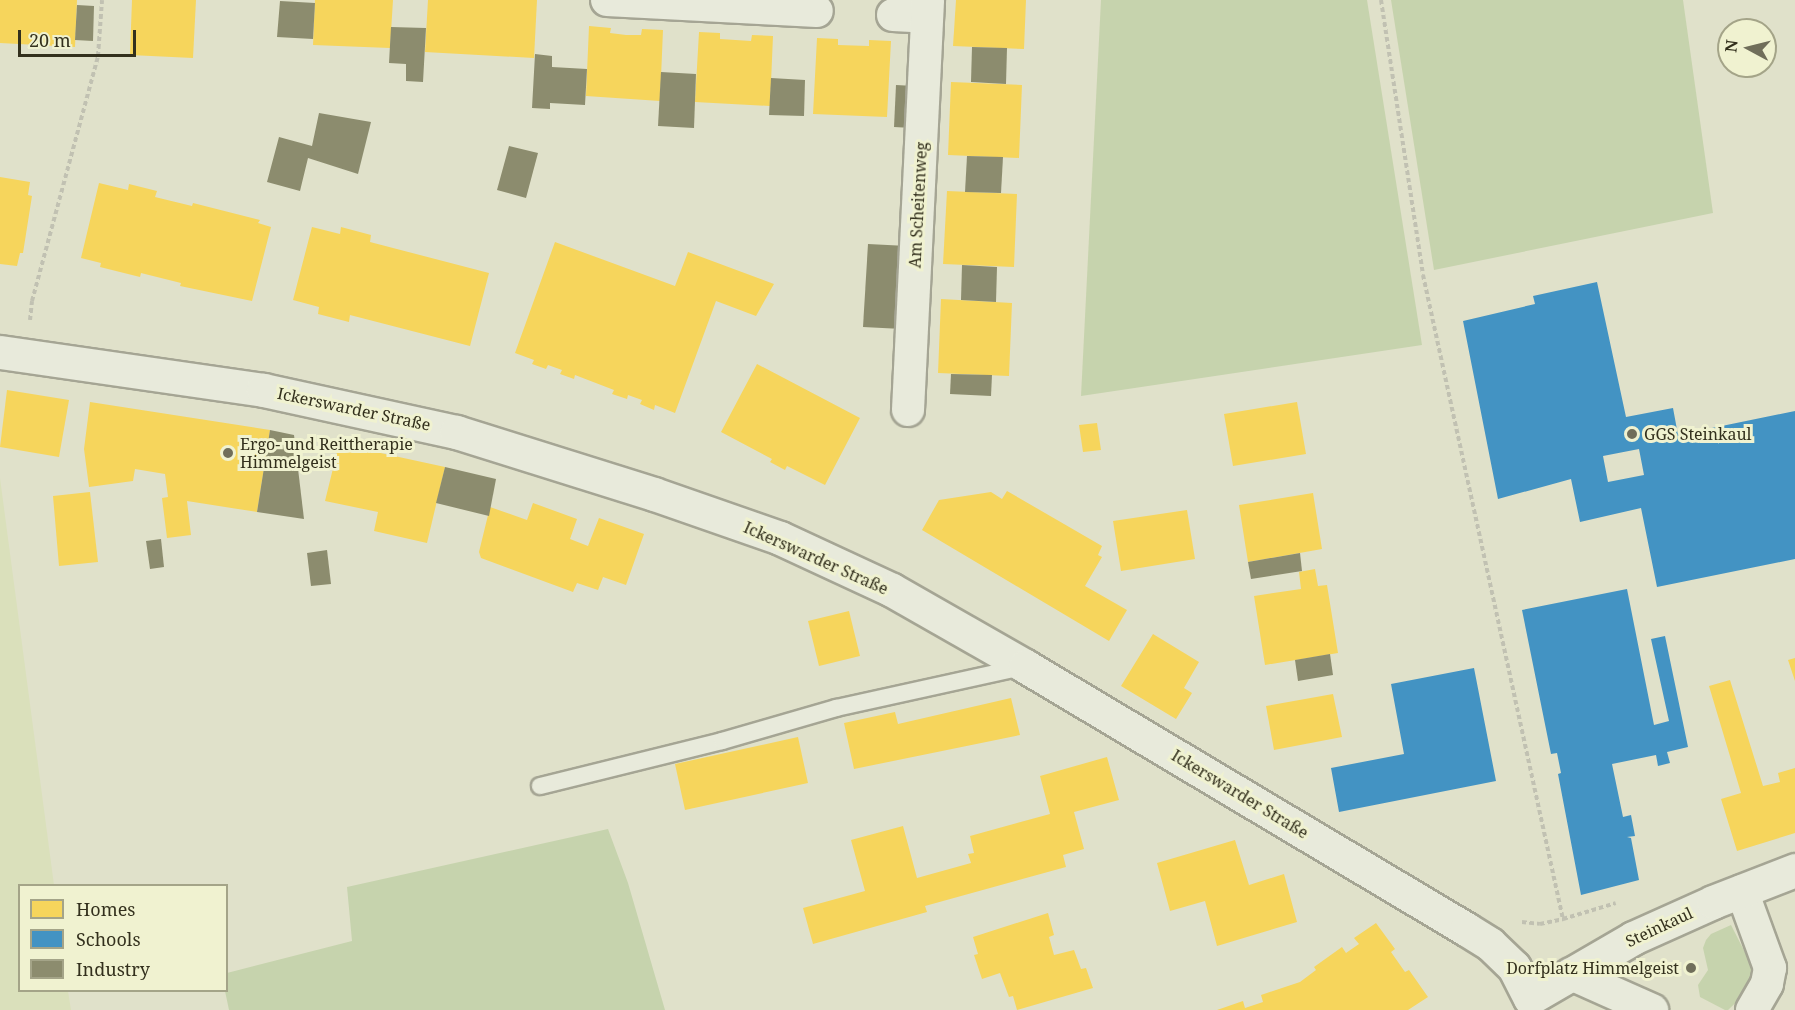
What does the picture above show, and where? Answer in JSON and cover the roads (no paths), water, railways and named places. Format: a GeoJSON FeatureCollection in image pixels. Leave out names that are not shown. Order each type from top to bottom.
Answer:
{"type":"FeatureCollection","features":[{"type":"Feature","properties":{"kind":"street"},"geometry":{"type":"LineString","coordinates":[[607,0],[782,4],[817,11]]}},
{"type":"Feature","properties":{"kind":"street"},"geometry":{"type":"LineString","coordinates":[[893,15],[927,9]]}},
{"type":"Feature","properties":{"kind":"street","name":"Am Scheitenweg"},"geometry":{"type":"LineString","coordinates":[[908,410],[927,9]]}},
{"type":"Feature","properties":{"kind":"street","name":"Ickerswarder Straße"},"geometry":{"type":"LineString","coordinates":[[13,354],[263,390],[456,432],[551,460],[780,538],[892,590],[1025,666],[1490,944],[1514,967],[1521,1004]]}},
{"type":"Feature","properties":{"kind":"street","name":"Steinkaul"},"geometry":{"type":"LineString","coordinates":[[1521,1004],[1633,938],[1795,870]]}},
{"type":"Feature","properties":{"kind":"street"},"geometry":{"type":"LineString","coordinates":[[1743,891],[1770,968],[1767,984],[1752,1010]]}},
{"type":"Feature","properties":{"kind":"street"},"geometry":{"type":"LineString","coordinates":[[1571,974],[1652,1010]]}},
{"type":"Feature","properties":{"kind":"lane"},"geometry":{"type":"LineString","coordinates":[[540,786],[722,741],[836,708],[1025,666]]}},
{"type":"Feature","properties":{"kind":"place","name":"GGS Steinkaul"},"geometry":{"type":"Point","coordinates":[1632,434]}},
{"type":"Feature","properties":{"kind":"place","name":"Ergo- und Reittherapie Himmelgeist"},"geometry":{"type":"Point","coordinates":[228,453]}},
{"type":"Feature","properties":{"kind":"place","name":"Dorfplatz Himmelgeist"},"geometry":{"type":"Point","coordinates":[1691,968]}}]}
